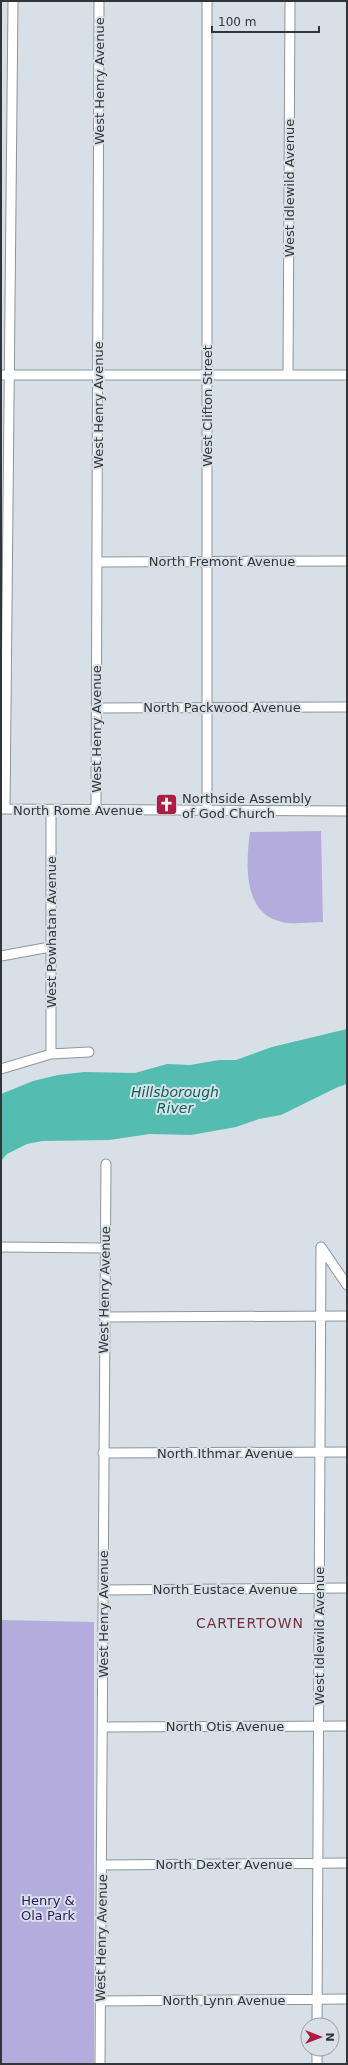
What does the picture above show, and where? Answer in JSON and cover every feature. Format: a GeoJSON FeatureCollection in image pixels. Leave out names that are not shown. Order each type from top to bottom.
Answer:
{"type":"FeatureCollection","features":[{"type":"Feature","properties":{"kind":"street"},"geometry":{"type":"LineString","coordinates":[[3,809],[5,375],[13,1]]}},
{"type":"Feature","properties":{"kind":"street","name":"West Henry Avenue"},"geometry":{"type":"LineString","coordinates":[[96,810],[99,1]]}},
{"type":"Feature","properties":{"kind":"street","name":"West Clifton Street"},"geometry":{"type":"LineString","coordinates":[[207,1],[207,810]]}},
{"type":"Feature","properties":{"kind":"street","name":"West Idlewild Avenue"},"geometry":{"type":"LineString","coordinates":[[288,375],[290,1]]}},
{"type":"Feature","properties":{"kind":"street"},"geometry":{"type":"LineString","coordinates":[[5,375],[347,375]]}},
{"type":"Feature","properties":{"kind":"street","name":"North Fremont Avenue"},"geometry":{"type":"LineString","coordinates":[[97,562],[347,562]]}},
{"type":"Feature","properties":{"kind":"street","name":"North Packwood Avenue"},"geometry":{"type":"LineString","coordinates":[[96,708],[207,706],[347,707]]}},
{"type":"Feature","properties":{"kind":"street","name":"North Rome Avenue"},"geometry":{"type":"LineString","coordinates":[[3,809],[347,811]]}},
{"type":"Feature","properties":{"kind":"street","name":"West Powhatan Avenue"},"geometry":{"type":"LineString","coordinates":[[51,810],[51,1054]]}},
{"type":"Feature","properties":{"kind":"street"},"geometry":{"type":"LineString","coordinates":[[1,956],[50,947]]}},
{"type":"Feature","properties":{"kind":"street"},"geometry":{"type":"LineString","coordinates":[[1,1069],[51,1054],[89,1052]]}},
{"type":"Feature","properties":{"kind":"street","name":"West Henry Avenue"},"geometry":{"type":"LineString","coordinates":[[100,2064],[106,1164]]}},
{"type":"Feature","properties":{"kind":"street"},"geometry":{"type":"LineString","coordinates":[[1,1247],[105,1248]]}},
{"type":"Feature","properties":{"kind":"street","name":"West Idlewild Avenue"},"geometry":{"type":"LineString","coordinates":[[317,2017],[321,1247],[347,1285]]}},
{"type":"Feature","properties":{"kind":"street"},"geometry":{"type":"LineString","coordinates":[[104,1317],[347,1316]]}},
{"type":"Feature","properties":{"kind":"street","name":"North Ithmar Avenue"},"geometry":{"type":"LineString","coordinates":[[103,1453],[347,1452]]}},
{"type":"Feature","properties":{"kind":"street","name":"North Eustace Avenue"},"geometry":{"type":"LineString","coordinates":[[103,1590],[347,1588]]}},
{"type":"Feature","properties":{"kind":"street","name":"North Otis Avenue"},"geometry":{"type":"LineString","coordinates":[[103,1727],[347,1726]]}},
{"type":"Feature","properties":{"kind":"street","name":"North Dexter Avenue"},"geometry":{"type":"LineString","coordinates":[[102,1865],[347,1863]]}},
{"type":"Feature","properties":{"kind":"street","name":"North Lynn Avenue"},"geometry":{"type":"LineString","coordinates":[[100,2001],[347,1999]]}},
{"type":"Feature","properties":{"kind":"green space"},"geometry":{"type":"Polygon","coordinates":[[[321,831],[323,922],[287,923],[269,917],[253,898],[250,885],[248,858],[250,832],[321,831]]]}},
{"type":"Feature","properties":{"kind":"green space","name":"Henry & Ola Park"},"geometry":{"type":"Polygon","coordinates":[[[1,1620],[94,1622],[94,2064],[1,2064],[1,1620]]]}},
{"type":"Feature","properties":{"kind":"water","name":"Hillsborough River"},"geometry":{"type":"Polygon","coordinates":[[[347,1029],[347,1084],[281,1115],[259,1119],[236,1127],[191,1135],[150,1134],[109,1140],[42,1141],[27,1144],[7,1154],[1,1161],[1,1094],[33,1081],[58,1075],[84,1072],[135,1073],[167,1064],[190,1065],[219,1060],[236,1060],[272,1047],[347,1029]]]}},
{"type":"Feature","properties":{"kind":"place","name":"Northside Assembly of God Church"},"geometry":{"type":"Point","coordinates":[167,805]}},
{"type":"Feature","properties":{"kind":"district","name":"CARTERTOWN"},"geometry":{"type":"Point","coordinates":[250,1623]}}]}
